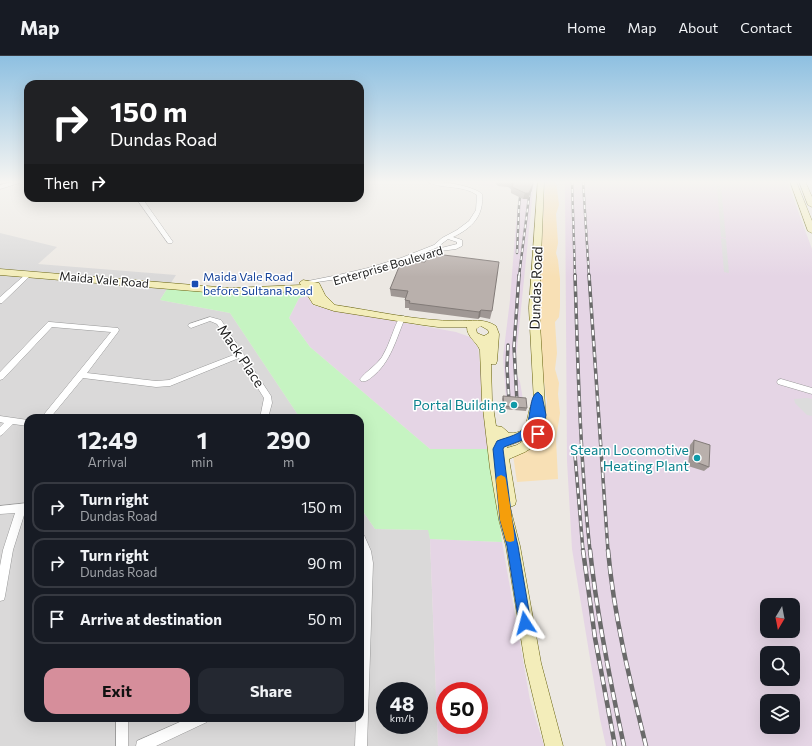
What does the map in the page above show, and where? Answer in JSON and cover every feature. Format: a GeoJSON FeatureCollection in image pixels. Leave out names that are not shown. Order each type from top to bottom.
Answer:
{"type":"FeatureCollection","features":[{"type":"Feature","properties":{"kind":"main road","name":"Dundas Road"},"geometry":{"type":"LineString","coordinates":[[505,466],[530,445],[540,428],[541,409],[538,396],[534,308],[539,213]]}},
{"type":"Feature","properties":{"kind":"main road"},"geometry":{"type":"LineString","coordinates":[[805,213],[812,231]]}},
{"type":"Feature","properties":{"kind":"main road","name":"Maida Vale Road"},"geometry":{"type":"LineString","coordinates":[[0,272],[242,291],[313,287]]}},
{"type":"Feature","properties":{"kind":"main road"},"geometry":{"type":"LineString","coordinates":[[313,287],[314,300],[327,307],[342,308],[438,324],[464,330],[474,336],[484,346],[489,357],[498,430],[498,448],[506,520],[513,546],[533,663],[554,746]]}},
{"type":"Feature","properties":{"kind":"main road"},"geometry":{"type":"LineString","coordinates":[[438,324],[487,324],[493,328],[494,334],[489,357],[487,400],[498,448],[505,466],[513,522],[513,546]]}},
{"type":"Feature","properties":{"kind":"main road"},"geometry":{"type":"LineString","coordinates":[[474,336],[471,328],[475,324]]}},
{"type":"Feature","properties":{"kind":"main road"},"geometry":{"type":"LineString","coordinates":[[474,336],[486,339],[494,334]]}},
{"type":"Feature","properties":{"kind":"main road","name":"Dundas Road"},"geometry":{"type":"LineString","coordinates":[[498,448],[515,438],[522,436],[531,426],[538,396]]}},
{"type":"Feature","properties":{"kind":"main road"},"geometry":{"type":"LineString","coordinates":[[498,430],[505,437],[515,438]]}},
{"type":"Feature","properties":{"kind":"main road"},"geometry":{"type":"LineString","coordinates":[[498,448],[512,452],[530,445]]}},
{"type":"Feature","properties":{"kind":"street"},"geometry":{"type":"LineString","coordinates":[[150,213],[170,242]]}},
{"type":"Feature","properties":{"kind":"street","name":"Enterprise Boulevard"},"geometry":{"type":"LineString","coordinates":[[313,287],[383,266],[434,247],[462,231],[477,213]]}},
{"type":"Feature","properties":{"kind":"street","name":"Enterprise Boulevard"},"geometry":{"type":"LineString","coordinates":[[313,287],[362,275],[440,249],[460,245],[462,236],[480,218],[481,213]]}},
{"type":"Feature","properties":{"kind":"street","name":"Enterprise Boulevard"},"geometry":{"type":"LineString","coordinates":[[448,238],[460,240]]}},
{"type":"Feature","properties":{"kind":"street","name":"Enterprise Boulevard"},"geometry":{"type":"LineString","coordinates":[[442,242],[444,246],[451,248]]}},
{"type":"Feature","properties":{"kind":"street"},"geometry":{"type":"LineString","coordinates":[[0,301],[29,274]]}},
{"type":"Feature","properties":{"kind":"street"},"geometry":{"type":"LineString","coordinates":[[364,379],[379,368],[386,359],[402,318]]}},
{"type":"Feature","properties":{"kind":"street","name":"Mack Place"},"geometry":{"type":"LineString","coordinates":[[190,326],[206,320],[216,320],[268,398],[265,414]]}},
{"type":"Feature","properties":{"kind":"street"},"geometry":{"type":"LineString","coordinates":[[0,377],[50,324],[116,330],[48,414]]}},
{"type":"Feature","properties":{"kind":"street"},"geometry":{"type":"LineString","coordinates":[[81,375],[156,384],[170,383],[240,354]]}},
{"type":"Feature","properties":{"kind":"street"},"geometry":{"type":"LineString","coordinates":[[780,382],[812,390]]}},
{"type":"Feature","properties":{"kind":"street"},"geometry":{"type":"LineString","coordinates":[[0,419],[24,423]]}},
{"type":"Feature","properties":{"kind":"street"},"geometry":{"type":"LineString","coordinates":[[0,432],[11,421]]}},
{"type":"Feature","properties":{"kind":"street"},"geometry":{"type":"LineString","coordinates":[[0,510],[24,508],[8,550],[0,596]]}},
{"type":"Feature","properties":{"kind":"street"},"geometry":{"type":"LineString","coordinates":[[364,547],[368,563],[364,685]]}},
{"type":"Feature","properties":{"kind":"street"},"geometry":{"type":"LineString","coordinates":[[122,722],[122,746]]}},
{"type":"Feature","properties":{"kind":"street"},"geometry":{"type":"LineString","coordinates":[[142,746],[194,722]]}},
{"type":"Feature","properties":{"kind":"street"},"geometry":{"type":"LineString","coordinates":[[362,746],[363,722]]}},
{"type":"Feature","properties":{"kind":"shaded area"},"geometry":{"type":"Polygon","coordinates":[[[517,213],[531,213],[516,358],[517,375],[520,382],[523,400],[506,399],[503,357],[510,300],[517,213]]]}},
{"type":"Feature","properties":{"kind":"shaded area"},"geometry":{"type":"Polygon","coordinates":[[[565,213],[799,213],[812,249],[812,746],[606,746],[600,719],[572,549],[567,461],[565,213]]]}},
{"type":"Feature","properties":{"kind":"shaded area"},"geometry":{"type":"Polygon","coordinates":[[[719,213],[724,213],[726,238],[721,237],[719,213]]]}},
{"type":"Feature","properties":{"kind":"shaded area"},"geometry":{"type":"Polygon","coordinates":[[[0,233],[57,247],[38,264],[176,275],[160,300],[230,313],[297,414],[24,414],[24,722],[364,722],[364,513],[375,529],[429,530],[436,694],[436,734],[438,734],[438,746],[0,746],[0,233]]]}},
{"type":"Feature","properties":{"kind":"shaded area"},"geometry":{"type":"Polygon","coordinates":[[[721,238],[726,239],[729,273],[724,272],[721,238]]]}},
{"type":"Feature","properties":{"kind":"shaded area"},"geometry":{"type":"Polygon","coordinates":[[[307,296],[313,305],[323,308],[456,332],[470,337],[478,348],[491,449],[430,449],[310,347],[289,318],[299,298],[307,296]]]}},
{"type":"Feature","properties":{"kind":"shaded area"},"geometry":{"type":"Polygon","coordinates":[[[794,399],[812,399],[812,416],[807,415],[795,403],[794,399]]]}},
{"type":"Feature","properties":{"kind":"shaded area"},"geometry":{"type":"Polygon","coordinates":[[[430,539],[502,542],[530,700],[544,746],[438,746],[438,734],[488,734],[488,682],[436,682],[436,694],[430,539]]]}},
{"type":"Feature","properties":{"kind":"sand"},"geometry":{"type":"Polygon","coordinates":[[[543,213],[556,213],[558,243],[556,253],[560,279],[559,317],[555,322],[557,353],[555,369],[559,383],[558,394],[560,413],[556,439],[558,479],[517,482],[512,448],[521,444],[536,432],[544,420],[547,402],[540,354],[539,308],[543,213]]]}},
{"type":"Feature","properties":{"kind":"green space"},"geometry":{"type":"Polygon","coordinates":[[[167,289],[254,294],[303,292],[307,296],[299,298],[289,318],[310,347],[430,449],[491,449],[502,542],[430,539],[428,530],[375,529],[364,513],[364,414],[297,414],[230,313],[160,300],[167,289]]]}},
{"type":"Feature","properties":{"kind":"building"},"geometry":{"type":"Polygon","coordinates":[[[428,253],[499,262],[492,311],[481,310],[479,312],[409,303],[410,301],[405,300],[408,291],[390,289],[401,262],[411,264],[412,261],[425,262],[428,253]]]}},
{"type":"Feature","properties":{"kind":"building","name":"Portal Building"},"geometry":{"type":"Polygon","coordinates":[[[503,396],[526,398],[527,408],[504,406],[503,396]]]}},
{"type":"Feature","properties":{"kind":"building"},"geometry":{"type":"Polygon","coordinates":[[[694,440],[710,445],[709,467],[693,461],[694,440]]]}},
{"type":"Feature","properties":{"kind":"railway"},"geometry":{"type":"LineString","coordinates":[[517,253],[519,213]]}},
{"type":"Feature","properties":{"kind":"railway"},"geometry":{"type":"LineString","coordinates":[[519,276],[527,213]]}},
{"type":"Feature","properties":{"kind":"railway"},"geometry":{"type":"LineString","coordinates":[[573,213],[575,276]]}},
{"type":"Feature","properties":{"kind":"railway"},"geometry":{"type":"LineString","coordinates":[[585,213],[589,276]]}},
{"type":"Feature","properties":{"kind":"railway"},"geometry":{"type":"LineString","coordinates":[[517,402],[514,347],[519,275]]}},
{"type":"Feature","properties":{"kind":"railway"},"geometry":{"type":"LineString","coordinates":[[575,275],[578,378],[590,551]]}},
{"type":"Feature","properties":{"kind":"railway"},"geometry":{"type":"LineString","coordinates":[[589,275],[608,551]]}},
{"type":"Feature","properties":{"kind":"railway"},"geometry":{"type":"LineString","coordinates":[[508,345],[507,367],[509,401]]}},
{"type":"Feature","properties":{"kind":"railway"},"geometry":{"type":"LineString","coordinates":[[575,455],[583,551]]}},
{"type":"Feature","properties":{"kind":"railway"},"geometry":{"type":"LineString","coordinates":[[583,550],[595,638],[615,746]]}},
{"type":"Feature","properties":{"kind":"railway"},"geometry":{"type":"LineString","coordinates":[[590,550],[604,648],[624,746]]}},
{"type":"Feature","properties":{"kind":"railway"},"geometry":{"type":"LineString","coordinates":[[608,550],[618,624],[646,746]]}},
{"type":"Feature","properties":{"kind":"slow traffic"},"geometry":{"type":"LineString","coordinates":[[501,480],[506,520],[510,537]]}},
{"type":"Feature","properties":{"kind":"place","name":"Maida Vale Road before Sultana Road"},"geometry":{"type":"Point","coordinates":[195,284]}},
{"type":"Feature","properties":{"kind":"place","name":"Portal Building"},"geometry":{"type":"Point","coordinates":[514,405]}},
{"type":"Feature","properties":{"kind":"place","name":"Steam Locomotive Heating Plant"},"geometry":{"type":"Point","coordinates":[697,458]}},
{"type":"Feature","properties":{"kind":"route"},"geometry":{"type":"LineString","coordinates":[[525,623],[513,546],[506,520],[498,447],[500,444],[522,436],[527,432],[534,420],[538,396],[542,415],[538,434]]}}]}
